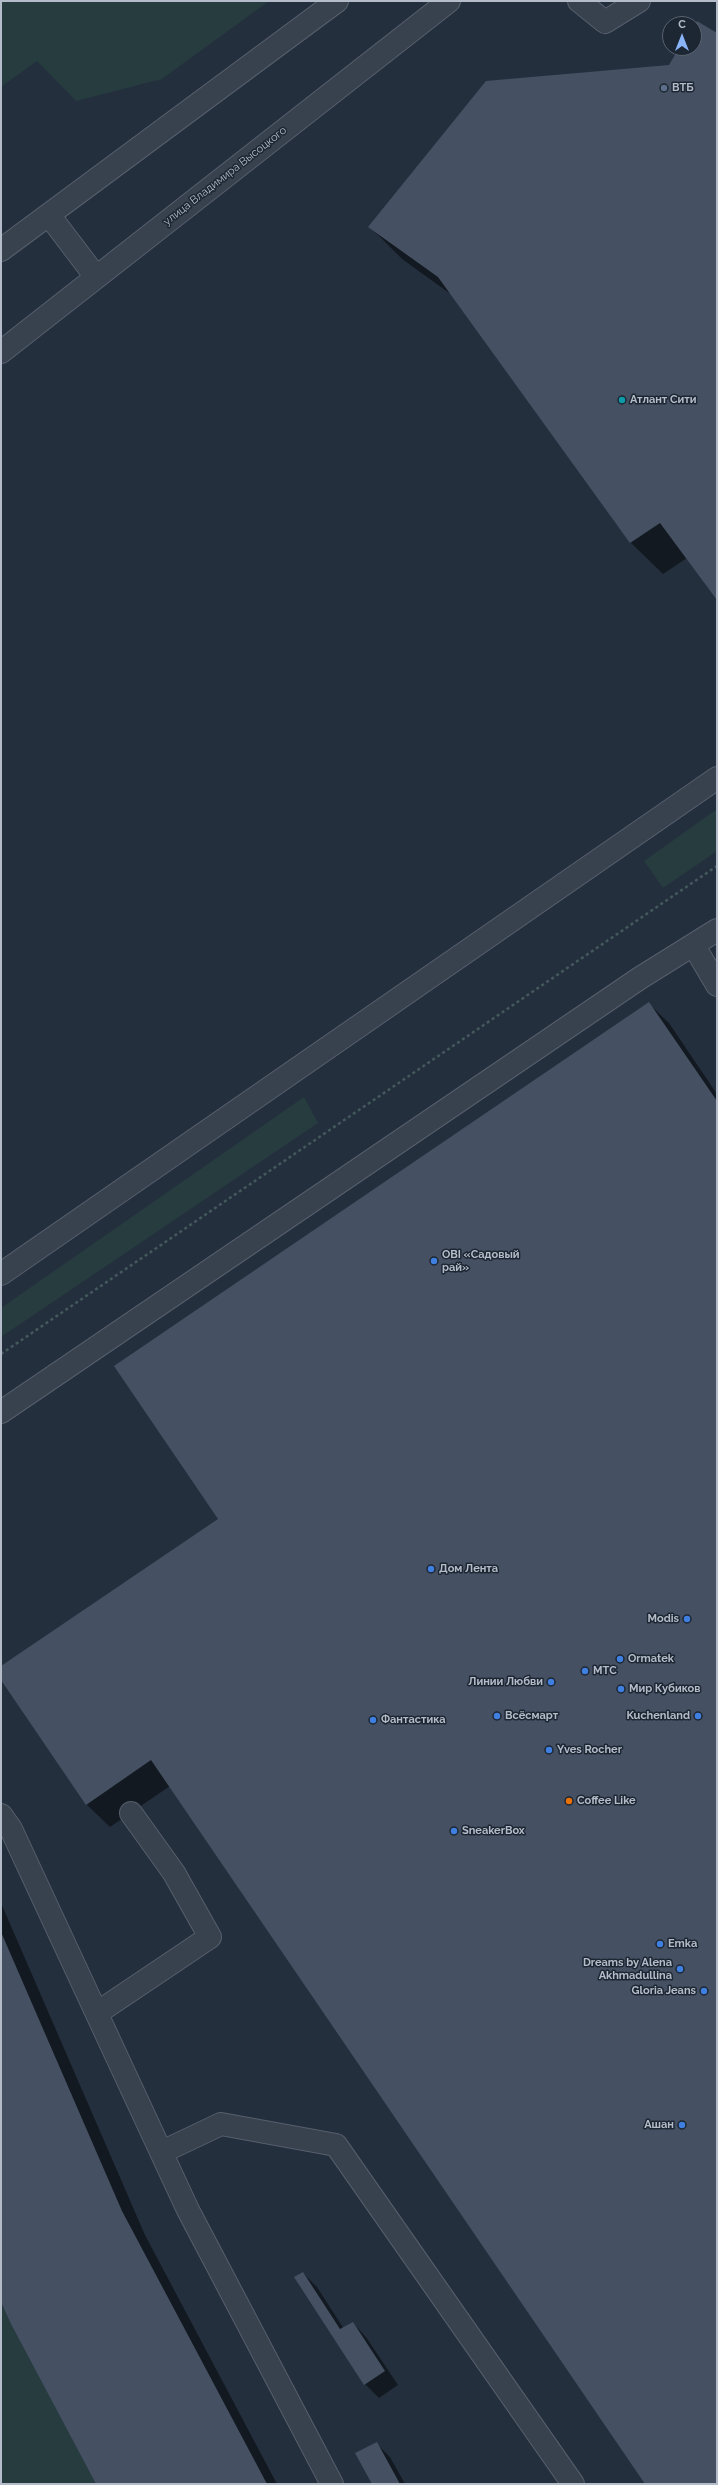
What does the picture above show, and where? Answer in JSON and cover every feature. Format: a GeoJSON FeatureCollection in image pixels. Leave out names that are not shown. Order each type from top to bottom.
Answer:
{"type":"FeatureCollection","features":[{"type":"Feature","properties":{"kind":"street"},"geometry":{"type":"LineString","coordinates":[[1,250],[338,1]]}},
{"type":"Feature","properties":{"kind":"street","name":"улица Владимира Высоцкого"},"geometry":{"type":"LineString","coordinates":[[1,352],[449,1]]}},
{"type":"Feature","properties":{"kind":"street"},"geometry":{"type":"LineString","coordinates":[[579,1],[605,22],[639,1]]}},
{"type":"Feature","properties":{"kind":"street"},"geometry":{"type":"LineString","coordinates":[[49,215],[96,278]]}},
{"type":"Feature","properties":{"kind":"street"},"geometry":{"type":"LineString","coordinates":[[1,1274],[717,778]]}},
{"type":"Feature","properties":{"kind":"street"},"geometry":{"type":"LineString","coordinates":[[1,1412],[640,978],[694,946],[717,930]]}},
{"type":"Feature","properties":{"kind":"street"},"geometry":{"type":"LineString","coordinates":[[694,946],[717,985]]}},
{"type":"Feature","properties":{"kind":"street"},"geometry":{"type":"LineString","coordinates":[[97,2013],[210,1937],[174,1873],[131,1813]]}},
{"type":"Feature","properties":{"kind":"street"},"geometry":{"type":"LineString","coordinates":[[1,1815],[11,1829],[188,2210],[332,2484]]}},
{"type":"Feature","properties":{"kind":"street"},"geometry":{"type":"LineString","coordinates":[[162,2152],[221,2124],[336,2146],[573,2484]]}},
{"type":"Feature","properties":{"kind":"path"},"geometry":{"type":"LineString","coordinates":[[1,1354],[717,866]]}},
{"type":"Feature","properties":{"kind":"green space"},"geometry":{"type":"Polygon","coordinates":[[[1,1],[269,1],[162,79],[76,101],[37,61],[1,87],[1,1]]]}},
{"type":"Feature","properties":{"kind":"green space"},"geometry":{"type":"Polygon","coordinates":[[[717,809],[717,851],[663,888],[644,861],[717,809]]]}},
{"type":"Feature","properties":{"kind":"green space"},"geometry":{"type":"Polygon","coordinates":[[[304,1097],[318,1123],[1,1337],[1,1308],[304,1097]]]}},
{"type":"Feature","properties":{"kind":"green space"},"geometry":{"type":"Polygon","coordinates":[[[1,2302],[11,2324],[96,2484],[1,2484],[1,2302]]]}},
{"type":"Feature","properties":{"kind":"building","name":"Атлант Сити"},"geometry":{"type":"Polygon","coordinates":[[[702,24],[717,33],[717,600],[660,523],[630,543],[438,277],[368,227],[486,81],[669,65],[674,56],[702,56],[702,24]]]}},
{"type":"Feature","properties":{"kind":"building","name":"Фантастика"},"geometry":{"type":"Polygon","coordinates":[[[649,1002],[717,1101],[717,2484],[645,2484],[151,1760],[86,1805],[1,1680],[1,1666],[218,1519],[114,1366],[649,1002]]]}},
{"type":"Feature","properties":{"kind":"building"},"geometry":{"type":"Polygon","coordinates":[[[1,1932],[122,2211],[267,2484],[96,2484],[11,2324],[1,2302],[1,1932]]]}},
{"type":"Feature","properties":{"kind":"building"},"geometry":{"type":"Polygon","coordinates":[[[303,2272],[340,2329],[353,2322],[385,2371],[364,2385],[294,2277],[303,2272]]]}},
{"type":"Feature","properties":{"kind":"building"},"geometry":{"type":"Polygon","coordinates":[[[377,2442],[400,2484],[372,2484],[355,2453],[377,2442]]]}},
{"type":"Feature","properties":{"kind":"place","name":"ВТБ"},"geometry":{"type":"Point","coordinates":[664,88]}},
{"type":"Feature","properties":{"kind":"place","name":"Атлант Сити"},"geometry":{"type":"Point","coordinates":[622,400]}},
{"type":"Feature","properties":{"kind":"place","name":"OBI «Садовый рай»"},"geometry":{"type":"Point","coordinates":[434,1261]}},
{"type":"Feature","properties":{"kind":"place","name":"Дом Лента"},"geometry":{"type":"Point","coordinates":[431,1569]}},
{"type":"Feature","properties":{"kind":"place","name":"Modis"},"geometry":{"type":"Point","coordinates":[687,1619]}},
{"type":"Feature","properties":{"kind":"place","name":"Ormatek"},"geometry":{"type":"Point","coordinates":[620,1659]}},
{"type":"Feature","properties":{"kind":"place","name":"МТС"},"geometry":{"type":"Point","coordinates":[585,1671]}},
{"type":"Feature","properties":{"kind":"place","name":"Линии Любви"},"geometry":{"type":"Point","coordinates":[551,1682]}},
{"type":"Feature","properties":{"kind":"place","name":"Мир Кубиков"},"geometry":{"type":"Point","coordinates":[621,1689]}},
{"type":"Feature","properties":{"kind":"place","name":"Всёсмарт"},"geometry":{"type":"Point","coordinates":[497,1716]}},
{"type":"Feature","properties":{"kind":"place","name":"Kuchenland"},"geometry":{"type":"Point","coordinates":[698,1716]}},
{"type":"Feature","properties":{"kind":"place","name":"Фантастика"},"geometry":{"type":"Point","coordinates":[373,1720]}},
{"type":"Feature","properties":{"kind":"place","name":"Yves Rocher"},"geometry":{"type":"Point","coordinates":[549,1750]}},
{"type":"Feature","properties":{"kind":"place","name":"Coffee Like"},"geometry":{"type":"Point","coordinates":[569,1801]}},
{"type":"Feature","properties":{"kind":"place","name":"SneakerBox"},"geometry":{"type":"Point","coordinates":[454,1831]}},
{"type":"Feature","properties":{"kind":"place","name":"Emka"},"geometry":{"type":"Point","coordinates":[660,1944]}},
{"type":"Feature","properties":{"kind":"place","name":"Dreams by Alena Akhmadullina"},"geometry":{"type":"Point","coordinates":[680,1969]}},
{"type":"Feature","properties":{"kind":"place","name":"Gloria Jeans"},"geometry":{"type":"Point","coordinates":[704,1991]}},
{"type":"Feature","properties":{"kind":"place","name":"Ашан"},"geometry":{"type":"Point","coordinates":[682,2125]}}]}
